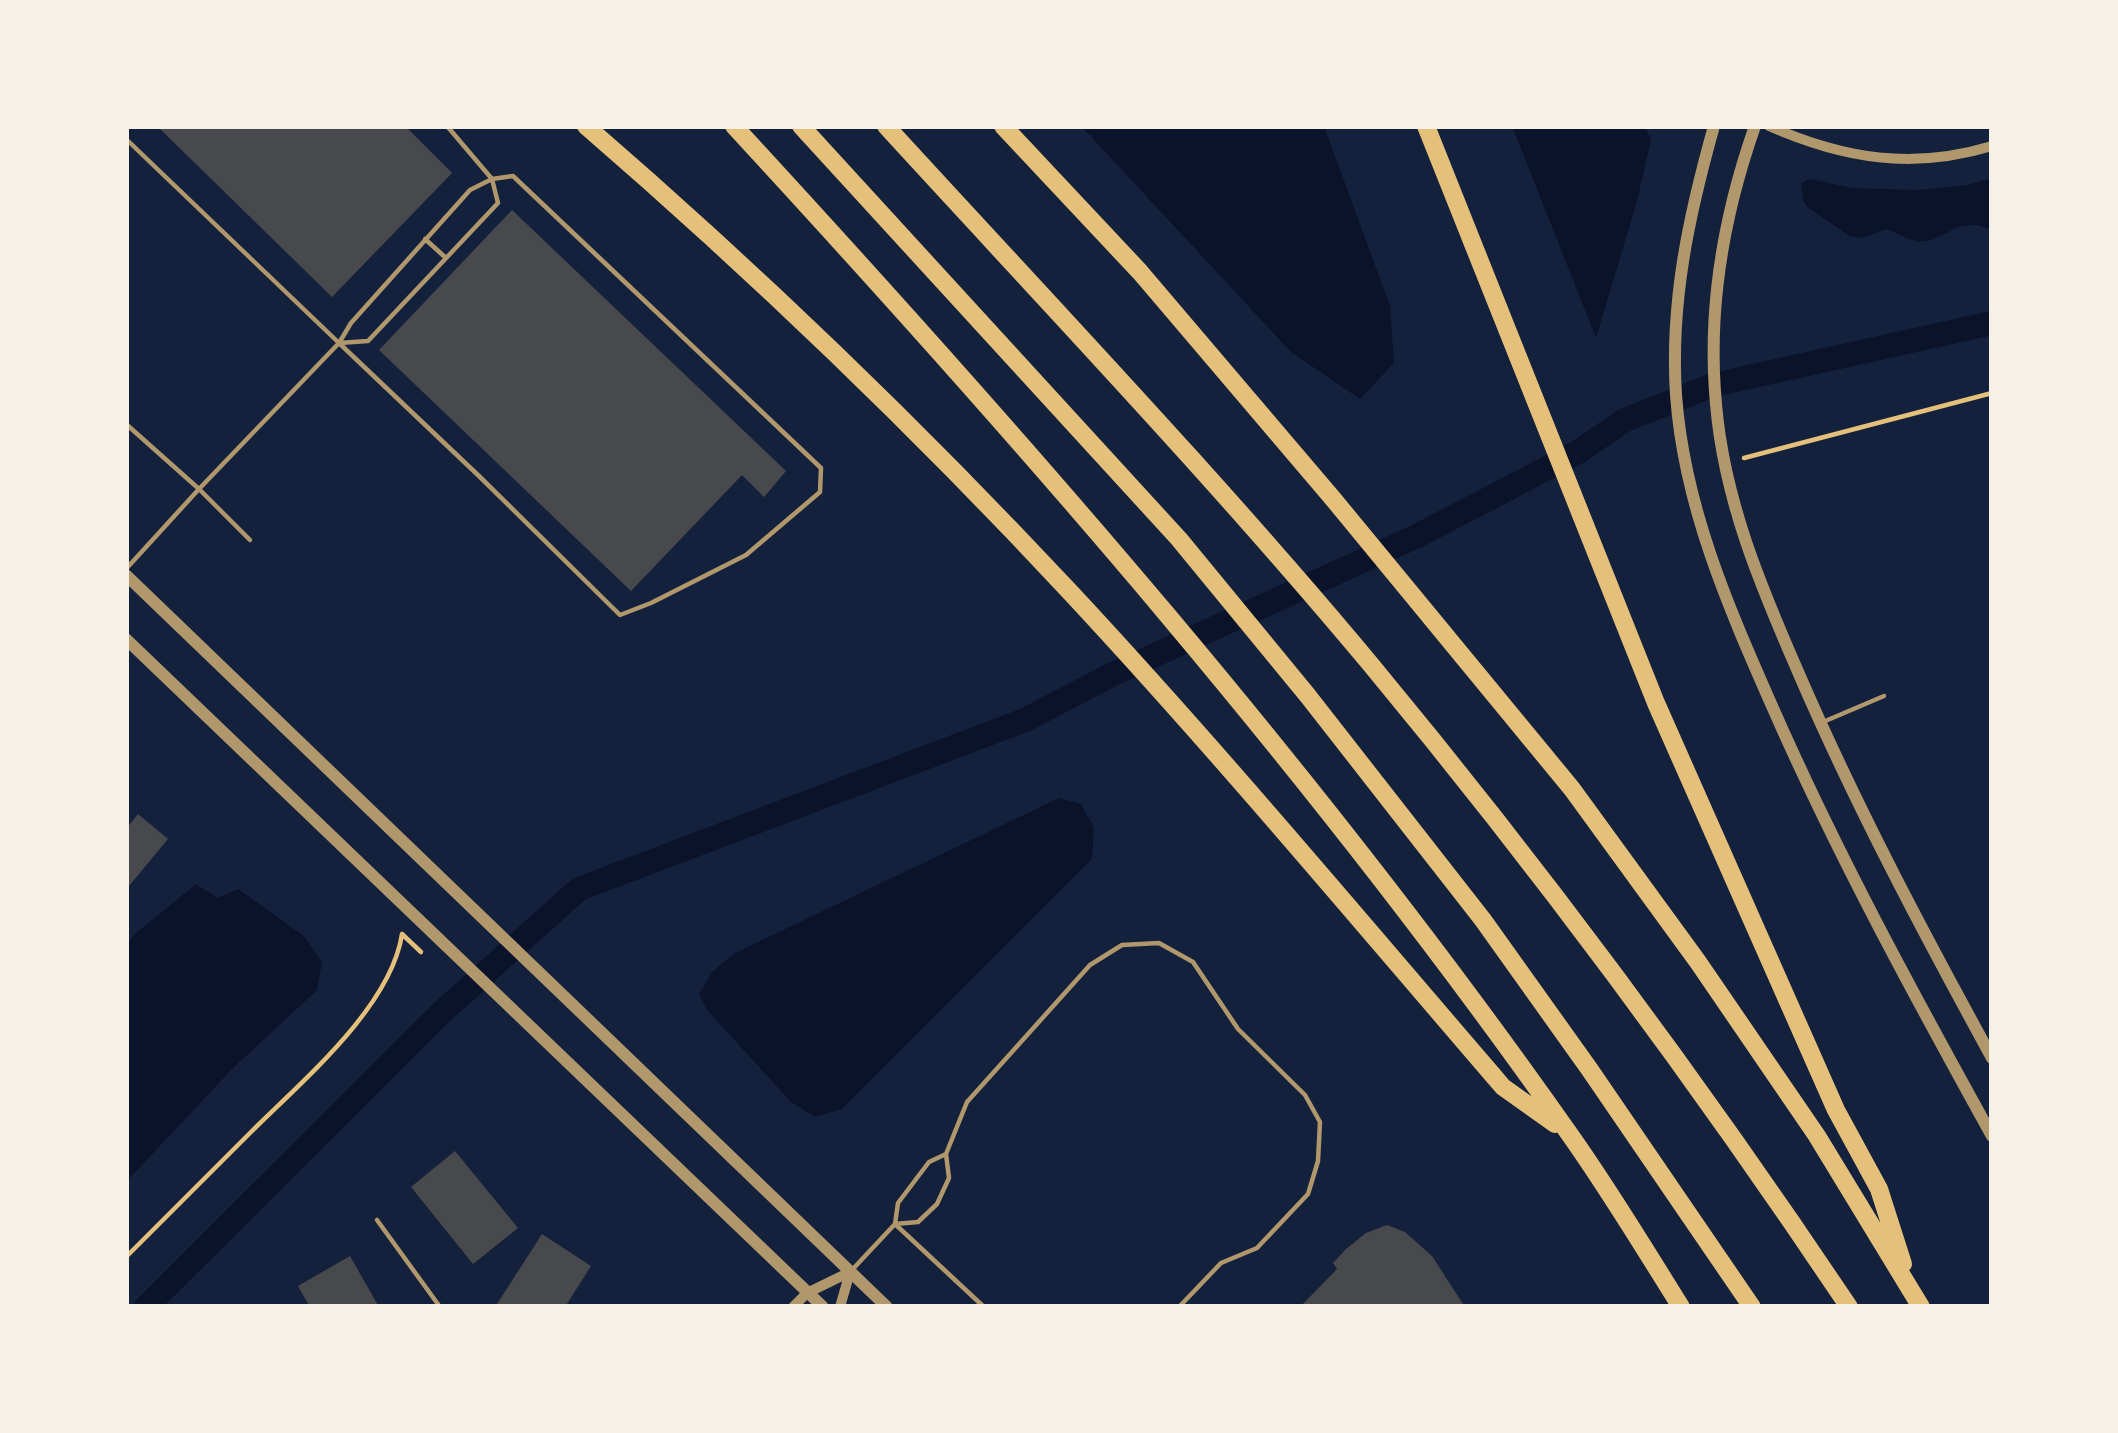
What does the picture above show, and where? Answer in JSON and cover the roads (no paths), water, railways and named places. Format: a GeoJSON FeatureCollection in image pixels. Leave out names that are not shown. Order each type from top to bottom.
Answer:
{"type":"FeatureCollection","features":[{"type":"Feature","properties":{"kind":"highway"},"geometry":{"type":"LineString","coordinates":[[586,126],[725,249],[910,426],[1196,730],[1503,1087],[1569,1133]]}},
{"type":"Feature","properties":{"kind":"highway"},"geometry":{"type":"LineString","coordinates":[[734,126],[908,314],[1231,692],[1400,904],[1569,1133],[1682,1307]]}},
{"type":"Feature","properties":{"kind":"highway"},"geometry":{"type":"LineString","coordinates":[[801,126],[1179,538],[1308,696],[1483,920],[1752,1307]]}},
{"type":"Feature","properties":{"kind":"highway"},"geometry":{"type":"LineString","coordinates":[[886,126],[1238,510],[1373,667],[1569,913],[1742,1148],[1849,1307]]}},
{"type":"Feature","properties":{"kind":"highway"},"geometry":{"type":"LineString","coordinates":[[1004,126],[1140,272],[1580,800],[1817,1136],[1917,1302]]}},
{"type":"Feature","properties":{"kind":"highway"},"geometry":{"type":"LineString","coordinates":[[1426,126],[1656,703],[1836,1110],[1879,1189],[1917,1302]]}},
{"type":"Feature","properties":{"kind":"street"},"geometry":{"type":"LineString","coordinates":[[1714,126],[1681,263],[1675,356],[1682,445],[1704,538],[1781,726],[1869,909],[1992,1136]]}},
{"type":"Feature","properties":{"kind":"street"},"geometry":{"type":"LineString","coordinates":[[1755,126],[1723,240],[1715,296],[1713,345],[1727,479],[1762,588],[1820,723],[1897,882],[1992,1058]]}},
{"type":"Feature","properties":{"kind":"street"},"geometry":{"type":"LineString","coordinates":[[1769,126],[1833,148],[1899,160],[1959,156],[1992,146]]}},
{"type":"Feature","properties":{"kind":"street"},"geometry":{"type":"LineString","coordinates":[[126,572],[887,1307]]}},
{"type":"Feature","properties":{"kind":"street"},"geometry":{"type":"LineString","coordinates":[[126,639],[823,1307]]}},
{"type":"Feature","properties":{"kind":"street"},"geometry":{"type":"LineString","coordinates":[[793,1307],[807,1293],[850,1272]]}},
{"type":"Feature","properties":{"kind":"street"},"geometry":{"type":"LineString","coordinates":[[840,1307],[850,1272]]}},
{"type":"Feature","properties":{"kind":"lane"},"geometry":{"type":"LineString","coordinates":[[339,344],[368,341],[498,203],[492,179],[447,126]]}},
{"type":"Feature","properties":{"kind":"lane"},"geometry":{"type":"LineString","coordinates":[[126,139],[339,344],[480,477],[620,615],[746,555],[820,492],[821,468],[513,176],[492,179],[470,190],[351,323],[339,344],[126,572]]}},
{"type":"Feature","properties":{"kind":"lane"},"geometry":{"type":"LineString","coordinates":[[425,239],[446,258]]}},
{"type":"Feature","properties":{"kind":"lane"},"geometry":{"type":"LineString","coordinates":[[126,424],[250,540]]}},
{"type":"Feature","properties":{"kind":"lane"},"geometry":{"type":"LineString","coordinates":[[1820,723],[1884,695]]}},
{"type":"Feature","properties":{"kind":"lane"},"geometry":{"type":"LineString","coordinates":[[895,1224],[919,1222],[937,1204],[949,1178],[946,1154],[967,1102],[1090,965],[1122,945],[1159,943],[1193,962],[1238,1029],[1305,1095],[1320,1122],[1318,1161],[1309,1194],[1256,1248],[1221,1263],[1179,1307]]}},
{"type":"Feature","properties":{"kind":"lane"},"geometry":{"type":"LineString","coordinates":[[850,1272],[895,1224],[898,1203],[929,1162],[946,1154]]}},
{"type":"Feature","properties":{"kind":"lane"},"geometry":{"type":"LineString","coordinates":[[377,1220],[440,1307]]}},
{"type":"Feature","properties":{"kind":"lane"},"geometry":{"type":"LineString","coordinates":[[895,1224],[984,1307]]}},
{"type":"Feature","properties":{"kind":"water"},"geometry":{"type":"Polygon","coordinates":[[[1081,126],[1324,126],[1390,306],[1394,363],[1360,399],[1291,352],[1081,126]]]}},
{"type":"Feature","properties":{"kind":"water"},"geometry":{"type":"Polygon","coordinates":[[[1512,126],[1645,126],[1651,140],[1596,338],[1512,126]]]}},
{"type":"Feature","properties":{"kind":"water"},"geometry":{"type":"Polygon","coordinates":[[[1992,178],[1992,230],[1961,226],[1917,242],[1886,229],[1863,238],[1849,236],[1806,206],[1801,183],[1810,179],[1852,188],[1918,190],[1992,178]]]}},
{"type":"Feature","properties":{"kind":"water"},"geometry":{"type":"Polygon","coordinates":[[[1059,798],[1081,804],[1094,828],[1092,859],[842,1109],[815,1117],[791,1102],[707,1010],[699,994],[712,972],[735,953],[1059,798]]]}},
{"type":"Feature","properties":{"kind":"water"},"geometry":{"type":"Polygon","coordinates":[[[196,884],[218,898],[238,889],[304,936],[322,962],[317,990],[233,1068],[126,1182],[126,945],[196,884]]]}},
{"type":"Feature","properties":{"kind":"waterway"},"geometry":{"type":"LineString","coordinates":[[146,1307],[441,1013],[579,889],[1025,720],[1111,675],[1417,536],[1578,452],[1625,420],[1713,385],[1992,323]]}}]}
